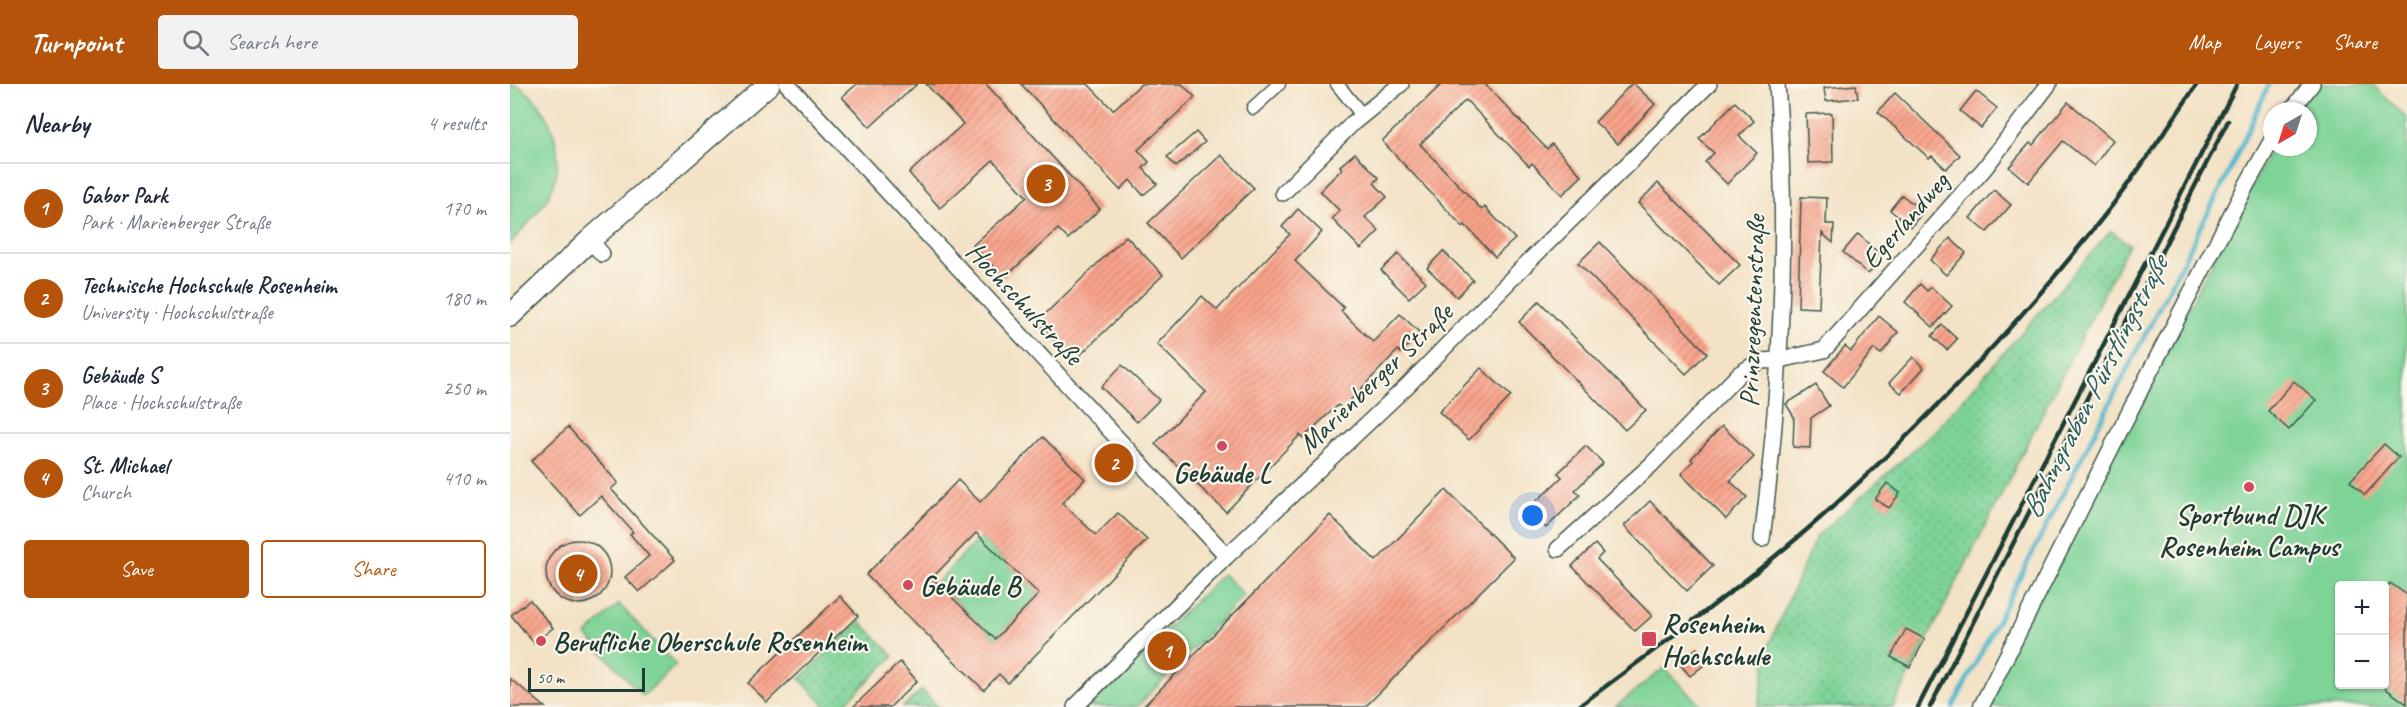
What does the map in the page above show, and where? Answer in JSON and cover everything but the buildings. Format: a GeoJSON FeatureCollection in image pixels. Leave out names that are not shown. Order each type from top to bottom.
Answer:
{"type":"FeatureCollection","features":[{"type":"Feature","properties":{"kind":"main road"},"geometry":{"type":"LineString","coordinates":[[510,316],[596,247],[770,84]]}},
{"type":"Feature","properties":{"kind":"street","name":"Hochschulstraße"},"geometry":{"type":"LineString","coordinates":[[787,84],[1227,556]]}},
{"type":"Feature","properties":{"kind":"street"},"geometry":{"type":"LineString","coordinates":[[1253,108],[1279,84]]}},
{"type":"Feature","properties":{"kind":"street"},"geometry":{"type":"LineString","coordinates":[[1337,84],[1362,115]]}},
{"type":"Feature","properties":{"kind":"street"},"geometry":{"type":"LineString","coordinates":[[1283,193],[1362,115],[1401,84]]}},
{"type":"Feature","properties":{"kind":"street","name":"Marienberger Straße"},"geometry":{"type":"LineString","coordinates":[[1076,707],[1227,556],[1408,384],[1709,84]]}},
{"type":"Feature","properties":{"kind":"street","name":"Prinzregentenstraße"},"geometry":{"type":"LineString","coordinates":[[1762,539],[1780,360],[1782,170],[1777,84]]}},
{"type":"Feature","properties":{"kind":"street","name":"Egerlandweg"},"geometry":{"type":"LineString","coordinates":[[1558,549],[1651,465],[1739,374],[1760,361],[1780,360],[1824,350],[1984,169],[2049,84]]}},
{"type":"Feature","properties":{"kind":"street"},"geometry":{"type":"LineString","coordinates":[[2298,102],[2312,84]]}},
{"type":"Feature","properties":{"kind":"street"},"geometry":{"type":"LineString","coordinates":[[1981,707],[2140,388],[2263,156]]}},
{"type":"Feature","properties":{"kind":"green space"},"geometry":{"type":"Polygon","coordinates":[[[510,84],[526,92],[546,115],[555,138],[557,162],[553,186],[548,197],[510,244],[510,84]]]}},
{"type":"Feature","properties":{"kind":"green space","name":"Sportbund DJK Rosenheim Campus"},"geometry":{"type":"Polygon","coordinates":[[[2317,84],[2372,84],[2407,118],[2407,707],[1981,707],[2267,156],[2317,156],[2317,102],[2300,102],[2317,84]]]}},
{"type":"Feature","properties":{"kind":"green space"},"geometry":{"type":"Polygon","coordinates":[[[2111,231],[2129,244],[1893,707],[1758,707],[1769,645],[1816,537],[1936,430],[2111,231]]]}},
{"type":"Feature","properties":{"kind":"green space"},"geometry":{"type":"Polygon","coordinates":[[[980,537],[1039,594],[995,639],[937,582],[980,537]]]}},
{"type":"Feature","properties":{"kind":"green space"},"geometry":{"type":"Polygon","coordinates":[[[1223,574],[1244,595],[1137,707],[1087,707],[1223,574]]]}},
{"type":"Feature","properties":{"kind":"green space"},"geometry":{"type":"Polygon","coordinates":[[[619,604],[676,665],[643,696],[586,635],[619,604]]]}},
{"type":"Feature","properties":{"kind":"green space"},"geometry":{"type":"Polygon","coordinates":[[[860,621],[894,656],[841,707],[826,707],[800,679],[860,621]]]}},
{"type":"Feature","properties":{"kind":"green space"},"geometry":{"type":"Polygon","coordinates":[[[1664,668],[1702,707],[1615,707],[1664,668]]]}},
{"type":"Feature","properties":{"kind":"green space"},"geometry":{"type":"Polygon","coordinates":[[[922,690],[938,707],[903,707],[922,690]]]}},
{"type":"Feature","properties":{"kind":"waterway","name":"Bahngraben Pürstlingstraße"},"geometry":{"type":"LineString","coordinates":[[1953,707],[2229,172],[2269,84]]}},
{"type":"Feature","properties":{"kind":"railway"},"geometry":{"type":"LineString","coordinates":[[1578,707],[1776,556],[1838,502],[1907,436],[1974,367],[2070,259],[2126,188],[2197,84]]}},
{"type":"Feature","properties":{"kind":"railway"},"geometry":{"type":"LineString","coordinates":[[1918,707],[2237,84]]}},
{"type":"Feature","properties":{"kind":"railway"},"geometry":{"type":"LineString","coordinates":[[1930,707],[2228,121]]}},
{"type":"Feature","properties":{"kind":"place","name":"Gebäude S"},"geometry":{"type":"Point","coordinates":[1046,184]}},
{"type":"Feature","properties":{"kind":"place","name":"Gebäude L"},"geometry":{"type":"Point","coordinates":[1222,446]}},
{"type":"Feature","properties":{"kind":"place","name":"Technische Hochschule Rosenheim"},"geometry":{"type":"Point","coordinates":[1114,463]}},
{"type":"Feature","properties":{"kind":"place","name":"Sportbund DJK Rosenheim Campus"},"geometry":{"type":"Point","coordinates":[2249,487]}},
{"type":"Feature","properties":{"kind":"place","name":"St. Michael"},"geometry":{"type":"Point","coordinates":[578,574]}},
{"type":"Feature","properties":{"kind":"place","name":"Gebäude B"},"geometry":{"type":"Point","coordinates":[908,585]}},
{"type":"Feature","properties":{"kind":"place","name":"Rosenheim Hochschule"},"geometry":{"type":"Point","coordinates":[1649,639]}},
{"type":"Feature","properties":{"kind":"place","name":"Berufliche Oberschule Rosenheim"},"geometry":{"type":"Point","coordinates":[541,641]}},
{"type":"Feature","properties":{"kind":"place","name":"Gabor Park"},"geometry":{"type":"Point","coordinates":[1167,651]}}]}
